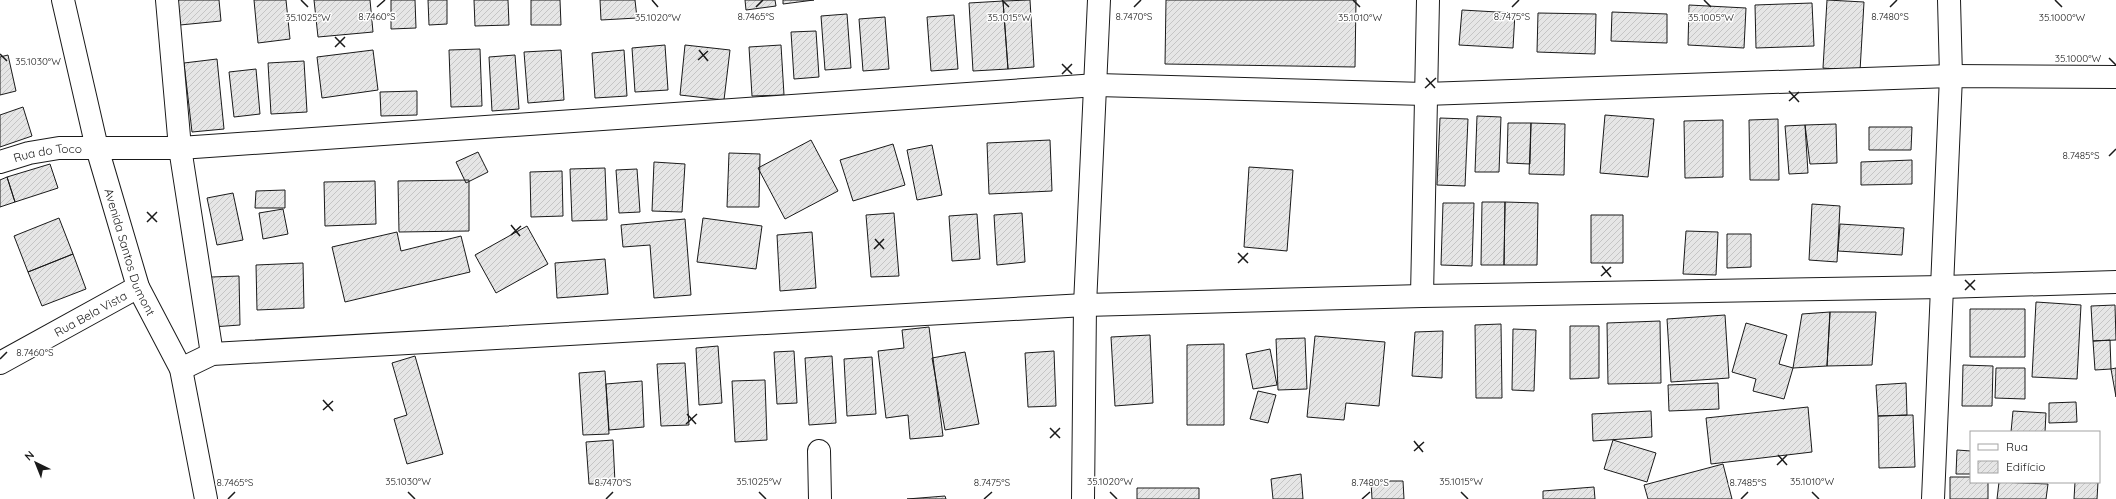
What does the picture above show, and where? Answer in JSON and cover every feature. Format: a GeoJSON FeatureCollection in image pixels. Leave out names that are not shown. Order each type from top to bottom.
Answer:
{"type":"FeatureCollection","features":[{"type":"Feature","properties":{"kind":"street","name":"Avenida Santos Dumont"},"geometry":{"type":"LineString","coordinates":[[63,0],[96,148],[138,287],[181,370],[206,499]]}},
{"type":"Feature","properties":{"kind":"street"},"geometry":{"type":"LineString","coordinates":[[167,0],[180,148],[212,354]]}},
{"type":"Feature","properties":{"kind":"street"},"geometry":{"type":"LineString","coordinates":[[1082,499],[1085,305],[1097,84],[1099,0]]}},
{"type":"Feature","properties":{"kind":"street"},"geometry":{"type":"LineString","coordinates":[[1422,296],[1428,0]]}},
{"type":"Feature","properties":{"kind":"street"},"geometry":{"type":"LineString","coordinates":[[1933,499],[1951,76],[1949,0]]}},
{"type":"Feature","properties":{"kind":"street","name":"Rua do Toco"},"geometry":{"type":"LineString","coordinates":[[0,162],[29,153],[59,148],[180,148],[1097,84],[1425,94],[1951,76],[2116,77]]}},
{"type":"Feature","properties":{"kind":"street"},"geometry":{"type":"LineString","coordinates":[[181,370],[212,354],[1085,305],[1422,296],[1943,287],[2116,282]]}},
{"type":"Feature","properties":{"kind":"street","name":"Rua Bela Vista"},"geometry":{"type":"LineString","coordinates":[[0,363],[138,287]]}},
{"type":"Feature","properties":{"kind":"street"},"geometry":{"type":"LineString","coordinates":[[819,451],[820,499]]}},
{"type":"Feature","properties":{"kind":"building"},"geometry":{"type":"Polygon","coordinates":[[[178,0],[219,0],[221,21],[180,25],[178,0]]]}},
{"type":"Feature","properties":{"kind":"building"},"geometry":{"type":"Polygon","coordinates":[[[254,0],[286,0],[290,39],[258,43],[254,0]]]}},
{"type":"Feature","properties":{"kind":"building"},"geometry":{"type":"Polygon","coordinates":[[[314,0],[370,0],[373,32],[318,37],[314,0]]]}},
{"type":"Feature","properties":{"kind":"building"},"geometry":{"type":"Polygon","coordinates":[[[391,0],[415,0],[416,28],[391,29],[391,0]]]}},
{"type":"Feature","properties":{"kind":"building"},"geometry":{"type":"Polygon","coordinates":[[[428,0],[447,0],[447,24],[429,25],[428,0]]]}},
{"type":"Feature","properties":{"kind":"building"},"geometry":{"type":"Polygon","coordinates":[[[474,0],[508,0],[509,25],[475,26],[474,0]]]}},
{"type":"Feature","properties":{"kind":"building"},"geometry":{"type":"Polygon","coordinates":[[[531,0],[560,0],[561,25],[531,25],[531,0]]]}},
{"type":"Feature","properties":{"kind":"building"},"geometry":{"type":"Polygon","coordinates":[[[600,0],[635,0],[637,18],[601,20],[600,0]]]}},
{"type":"Feature","properties":{"kind":"building"},"geometry":{"type":"Polygon","coordinates":[[[745,0],[775,0],[776,6],[746,10],[745,0]]]}},
{"type":"Feature","properties":{"kind":"building"},"geometry":{"type":"Polygon","coordinates":[[[783,0],[814,0],[783,4],[783,0]]]}},
{"type":"Feature","properties":{"kind":"building"},"geometry":{"type":"Polygon","coordinates":[[[1030,0],[1034,67],[1008,69],[1003,1],[1030,0]]]}},
{"type":"Feature","properties":{"kind":"building"},"geometry":{"type":"Polygon","coordinates":[[[1166,0],[1356,0],[1355,67],[1165,64],[1166,0]]]}},
{"type":"Feature","properties":{"kind":"building"},"geometry":{"type":"Polygon","coordinates":[[[1827,0],[1864,2],[1860,71],[1823,68],[1827,0]]]}},
{"type":"Feature","properties":{"kind":"building"},"geometry":{"type":"Polygon","coordinates":[[[1003,1],[1008,69],[973,71],[969,3],[1003,1]]]}},
{"type":"Feature","properties":{"kind":"building"},"geometry":{"type":"Polygon","coordinates":[[[1812,3],[1814,46],[1756,48],[1755,5],[1812,3]]]}},
{"type":"Feature","properties":{"kind":"building"},"geometry":{"type":"Polygon","coordinates":[[[1689,5],[1746,8],[1744,48],[1688,45],[1689,5]]]}},
{"type":"Feature","properties":{"kind":"building"},"geometry":{"type":"Polygon","coordinates":[[[1462,10],[1515,13],[1513,48],[1459,45],[1462,10]]]}},
{"type":"Feature","properties":{"kind":"building"},"geometry":{"type":"Polygon","coordinates":[[[1612,12],[1667,14],[1667,43],[1611,41],[1612,12]]]}},
{"type":"Feature","properties":{"kind":"building"},"geometry":{"type":"Polygon","coordinates":[[[1538,13],[1596,14],[1595,54],[1537,52],[1538,13]]]}},
{"type":"Feature","properties":{"kind":"building"},"geometry":{"type":"Polygon","coordinates":[[[847,14],[851,68],[825,70],[821,16],[847,14]]]}},
{"type":"Feature","properties":{"kind":"building"},"geometry":{"type":"Polygon","coordinates":[[[954,15],[958,69],[931,71],[927,17],[954,15]]]}},
{"type":"Feature","properties":{"kind":"building"},"geometry":{"type":"Polygon","coordinates":[[[885,17],[889,69],[863,71],[859,19],[885,17]]]}},
{"type":"Feature","properties":{"kind":"building"},"geometry":{"type":"Polygon","coordinates":[[[816,31],[819,77],[794,79],[791,32],[816,31]]]}},
{"type":"Feature","properties":{"kind":"building"},"geometry":{"type":"Polygon","coordinates":[[[665,45],[668,90],[635,92],[632,48],[665,45]]]}},
{"type":"Feature","properties":{"kind":"building"},"geometry":{"type":"Polygon","coordinates":[[[685,45],[730,50],[724,100],[680,95],[685,45]]]}},
{"type":"Feature","properties":{"kind":"building"},"geometry":{"type":"Polygon","coordinates":[[[781,45],[784,95],[752,96],[749,47],[781,45]]]}},
{"type":"Feature","properties":{"kind":"building"},"geometry":{"type":"Polygon","coordinates":[[[480,49],[482,106],[451,107],[449,50],[480,49]]]}},
{"type":"Feature","properties":{"kind":"building"},"geometry":{"type":"Polygon","coordinates":[[[373,50],[378,90],[322,98],[317,57],[373,50]]]}},
{"type":"Feature","properties":{"kind":"building"},"geometry":{"type":"Polygon","coordinates":[[[561,50],[564,100],[528,103],[524,52],[561,50]]]}},
{"type":"Feature","properties":{"kind":"building"},"geometry":{"type":"Polygon","coordinates":[[[624,50],[627,96],[595,98],[592,53],[624,50]]]}},
{"type":"Feature","properties":{"kind":"building"},"geometry":{"type":"Polygon","coordinates":[[[8,55],[16,91],[0,95],[0,57],[8,55]]]}},
{"type":"Feature","properties":{"kind":"building"},"geometry":{"type":"Polygon","coordinates":[[[515,55],[519,109],[492,111],[489,57],[515,55]]]}},
{"type":"Feature","properties":{"kind":"building"},"geometry":{"type":"Polygon","coordinates":[[[217,59],[224,129],[192,132],[184,63],[217,59]]]}},
{"type":"Feature","properties":{"kind":"building"},"geometry":{"type":"Polygon","coordinates":[[[304,61],[307,112],[271,114],[268,63],[304,61]]]}},
{"type":"Feature","properties":{"kind":"building"},"geometry":{"type":"Polygon","coordinates":[[[256,69],[260,114],[234,117],[229,72],[256,69]]]}},
{"type":"Feature","properties":{"kind":"building"},"geometry":{"type":"Polygon","coordinates":[[[417,91],[417,115],[381,116],[380,92],[417,91]]]}},
{"type":"Feature","properties":{"kind":"building"},"geometry":{"type":"Polygon","coordinates":[[[23,107],[32,136],[0,147],[0,115],[23,107]]]}},
{"type":"Feature","properties":{"kind":"building"},"geometry":{"type":"Polygon","coordinates":[[[1605,115],[1654,119],[1648,177],[1600,173],[1605,115]]]}},
{"type":"Feature","properties":{"kind":"building"},"geometry":{"type":"Polygon","coordinates":[[[1477,116],[1501,117],[1499,172],[1475,172],[1477,116]]]}},
{"type":"Feature","properties":{"kind":"building"},"geometry":{"type":"Polygon","coordinates":[[[1440,118],[1468,119],[1465,186],[1437,185],[1440,118]]]}},
{"type":"Feature","properties":{"kind":"building"},"geometry":{"type":"Polygon","coordinates":[[[1778,119],[1779,180],[1750,180],[1749,120],[1778,119]]]}},
{"type":"Feature","properties":{"kind":"building"},"geometry":{"type":"Polygon","coordinates":[[[1723,120],[1723,177],[1685,178],[1684,121],[1723,120]]]}},
{"type":"Feature","properties":{"kind":"building"},"geometry":{"type":"Polygon","coordinates":[[[1508,123],[1531,123],[1530,164],[1507,163],[1508,123]]]}},
{"type":"Feature","properties":{"kind":"building"},"geometry":{"type":"Polygon","coordinates":[[[1531,123],[1565,124],[1564,175],[1529,174],[1531,123]]]}},
{"type":"Feature","properties":{"kind":"building"},"geometry":{"type":"Polygon","coordinates":[[[1836,124],[1837,163],[1810,164],[1805,125],[1836,124]]]}},
{"type":"Feature","properties":{"kind":"building"},"geometry":{"type":"Polygon","coordinates":[[[1805,125],[1808,173],[1789,174],[1785,126],[1805,125]]]}},
{"type":"Feature","properties":{"kind":"building"},"geometry":{"type":"Polygon","coordinates":[[[1869,127],[1912,127],[1911,150],[1869,150],[1869,127]]]}},
{"type":"Feature","properties":{"kind":"building"},"geometry":{"type":"Polygon","coordinates":[[[811,140],[838,191],[785,219],[758,168],[811,140]]]}},
{"type":"Feature","properties":{"kind":"building"},"geometry":{"type":"Polygon","coordinates":[[[1050,140],[1052,191],[989,194],[987,143],[1050,140]]]}},
{"type":"Feature","properties":{"kind":"building"},"geometry":{"type":"Polygon","coordinates":[[[893,144],[905,185],[853,201],[840,160],[893,144]]]}},
{"type":"Feature","properties":{"kind":"building"},"geometry":{"type":"Polygon","coordinates":[[[932,145],[942,195],[917,200],[907,150],[932,145]]]}},
{"type":"Feature","properties":{"kind":"building"},"geometry":{"type":"Polygon","coordinates":[[[478,152],[488,172],[466,183],[456,162],[478,152]]]}},
{"type":"Feature","properties":{"kind":"building"},"geometry":{"type":"Polygon","coordinates":[[[729,153],[760,154],[759,207],[727,207],[729,153]]]}},
{"type":"Feature","properties":{"kind":"building"},"geometry":{"type":"Polygon","coordinates":[[[1912,160],[1912,184],[1861,185],[1861,162],[1912,160]]]}},
{"type":"Feature","properties":{"kind":"building"},"geometry":{"type":"Polygon","coordinates":[[[654,162],[685,164],[682,212],[652,211],[654,162]]]}},
{"type":"Feature","properties":{"kind":"building"},"geometry":{"type":"Polygon","coordinates":[[[50,164],[58,188],[15,202],[7,177],[50,164]]]}},
{"type":"Feature","properties":{"kind":"building"},"geometry":{"type":"Polygon","coordinates":[[[1249,167],[1293,170],[1287,251],[1244,247],[1249,167]]]}},
{"type":"Feature","properties":{"kind":"building"},"geometry":{"type":"Polygon","coordinates":[[[605,168],[607,220],[572,221],[570,169],[605,168]]]}},
{"type":"Feature","properties":{"kind":"building"},"geometry":{"type":"Polygon","coordinates":[[[637,169],[640,212],[619,213],[616,170],[637,169]]]}},
{"type":"Feature","properties":{"kind":"building"},"geometry":{"type":"Polygon","coordinates":[[[562,171],[563,216],[531,217],[530,172],[562,171]]]}},
{"type":"Feature","properties":{"kind":"building"},"geometry":{"type":"Polygon","coordinates":[[[7,177],[15,202],[0,207],[0,180],[7,177]]]}},
{"type":"Feature","properties":{"kind":"building"},"geometry":{"type":"Polygon","coordinates":[[[469,180],[469,231],[399,232],[398,181],[469,180]]]}},
{"type":"Feature","properties":{"kind":"building"},"geometry":{"type":"Polygon","coordinates":[[[375,181],[376,224],[325,226],[324,182],[375,181]]]}},
{"type":"Feature","properties":{"kind":"building"},"geometry":{"type":"Polygon","coordinates":[[[285,190],[285,208],[255,208],[256,191],[285,190]]]}},
{"type":"Feature","properties":{"kind":"building"},"geometry":{"type":"Polygon","coordinates":[[[233,193],[243,240],[217,245],[207,198],[233,193]]]}},
{"type":"Feature","properties":{"kind":"building"},"geometry":{"type":"Polygon","coordinates":[[[1482,202],[1505,202],[1504,265],[1481,265],[1482,202]]]}},
{"type":"Feature","properties":{"kind":"building"},"geometry":{"type":"Polygon","coordinates":[[[1505,202],[1538,203],[1537,265],[1504,265],[1505,202]]]}},
{"type":"Feature","properties":{"kind":"building"},"geometry":{"type":"Polygon","coordinates":[[[1443,203],[1474,203],[1472,266],[1441,265],[1443,203]]]}},
{"type":"Feature","properties":{"kind":"building"},"geometry":{"type":"Polygon","coordinates":[[[1812,204],[1840,206],[1837,262],[1809,260],[1812,204]]]}},
{"type":"Feature","properties":{"kind":"building"},"geometry":{"type":"Polygon","coordinates":[[[283,209],[288,234],[263,239],[259,213],[283,209]]]}},
{"type":"Feature","properties":{"kind":"building"},"geometry":{"type":"Polygon","coordinates":[[[894,213],[899,276],[871,277],[866,215],[894,213]]]}},
{"type":"Feature","properties":{"kind":"building"},"geometry":{"type":"Polygon","coordinates":[[[1022,213],[1025,262],[997,265],[994,215],[1022,213]]]}},
{"type":"Feature","properties":{"kind":"building"},"geometry":{"type":"Polygon","coordinates":[[[977,214],[980,259],[952,261],[949,216],[977,214]]]}},
{"type":"Feature","properties":{"kind":"building"},"geometry":{"type":"Polygon","coordinates":[[[1591,215],[1623,215],[1623,263],[1591,263],[1591,215]]]}},
{"type":"Feature","properties":{"kind":"building"},"geometry":{"type":"Polygon","coordinates":[[[59,218],[73,254],[28,272],[14,236],[59,218]]]}},
{"type":"Feature","properties":{"kind":"building"},"geometry":{"type":"Polygon","coordinates":[[[703,218],[762,226],[756,269],[697,262],[703,218]]]}},
{"type":"Feature","properties":{"kind":"building"},"geometry":{"type":"Polygon","coordinates":[[[685,219],[691,295],[654,298],[650,245],[623,247],[621,225],[685,219]]]}},
{"type":"Feature","properties":{"kind":"building"},"geometry":{"type":"Polygon","coordinates":[[[1840,224],[1904,228],[1902,255],[1838,251],[1840,224]]]}},
{"type":"Feature","properties":{"kind":"building"},"geometry":{"type":"Polygon","coordinates":[[[527,226],[548,264],[496,293],[475,255],[527,226]]]}},
{"type":"Feature","properties":{"kind":"building"},"geometry":{"type":"Polygon","coordinates":[[[1686,231],[1718,232],[1716,275],[1683,274],[1686,231]]]}},
{"type":"Feature","properties":{"kind":"building"},"geometry":{"type":"Polygon","coordinates":[[[397,232],[401,251],[461,236],[470,272],[345,302],[332,247],[397,232]]]}},
{"type":"Feature","properties":{"kind":"building"},"geometry":{"type":"Polygon","coordinates":[[[812,232],[816,288],[780,291],[777,235],[812,232]]]}},
{"type":"Feature","properties":{"kind":"building"},"geometry":{"type":"Polygon","coordinates":[[[1727,234],[1751,234],[1751,267],[1727,268],[1727,234]]]}},
{"type":"Feature","properties":{"kind":"building"},"geometry":{"type":"Polygon","coordinates":[[[73,254],[86,289],[42,306],[28,272],[73,254]]]}},
{"type":"Feature","properties":{"kind":"building"},"geometry":{"type":"Polygon","coordinates":[[[605,259],[608,294],[557,298],[555,263],[605,259]]]}},
{"type":"Feature","properties":{"kind":"building"},"geometry":{"type":"Polygon","coordinates":[[[303,263],[304,308],[257,310],[256,265],[303,263]]]}},
{"type":"Feature","properties":{"kind":"building"},"geometry":{"type":"Polygon","coordinates":[[[239,276],[240,325],[212,327],[211,277],[239,276]]]}},
{"type":"Feature","properties":{"kind":"building"},"geometry":{"type":"Polygon","coordinates":[[[2036,302],[2081,305],[2077,379],[2032,377],[2036,302]]]}},
{"type":"Feature","properties":{"kind":"building"},"geometry":{"type":"Polygon","coordinates":[[[2115,305],[2116,340],[2093,341],[2091,306],[2115,305]]]}},
{"type":"Feature","properties":{"kind":"building"},"geometry":{"type":"Polygon","coordinates":[[[1970,309],[2025,309],[2025,357],[1970,357],[1970,309]]]}},
{"type":"Feature","properties":{"kind":"building"},"geometry":{"type":"Polygon","coordinates":[[[1830,312],[1827,366],[1793,368],[1802,314],[1830,312]]]}},
{"type":"Feature","properties":{"kind":"building"},"geometry":{"type":"Polygon","coordinates":[[[1830,312],[1876,312],[1872,365],[1827,366],[1830,312]]]}},
{"type":"Feature","properties":{"kind":"building"},"geometry":{"type":"Polygon","coordinates":[[[1725,315],[1729,378],[1671,382],[1667,319],[1725,315]]]}},
{"type":"Feature","properties":{"kind":"building"},"geometry":{"type":"Polygon","coordinates":[[[1660,321],[1661,383],[1608,384],[1607,323],[1660,321]]]}},
{"type":"Feature","properties":{"kind":"building"},"geometry":{"type":"Polygon","coordinates":[[[1746,323],[1787,335],[1779,364],[1793,368],[1784,399],[1753,391],[1756,379],[1732,372],[1746,323]]]}},
{"type":"Feature","properties":{"kind":"building"},"geometry":{"type":"Polygon","coordinates":[[[1501,324],[1502,398],[1476,398],[1475,325],[1501,324]]]}},
{"type":"Feature","properties":{"kind":"building"},"geometry":{"type":"Polygon","coordinates":[[[1570,326],[1599,326],[1599,378],[1570,379],[1570,326]]]}},
{"type":"Feature","properties":{"kind":"building"},"geometry":{"type":"Polygon","coordinates":[[[929,327],[943,436],[910,439],[908,415],[886,418],[878,351],[904,348],[902,330],[929,327]]]}},
{"type":"Feature","properties":{"kind":"building"},"geometry":{"type":"Polygon","coordinates":[[[1513,329],[1536,330],[1534,391],[1512,390],[1513,329]]]}},
{"type":"Feature","properties":{"kind":"building"},"geometry":{"type":"Polygon","coordinates":[[[1443,331],[1442,378],[1412,376],[1415,332],[1443,331]]]}},
{"type":"Feature","properties":{"kind":"building"},"geometry":{"type":"Polygon","coordinates":[[[1150,335],[1153,403],[1115,406],[1111,337],[1150,335]]]}},
{"type":"Feature","properties":{"kind":"building"},"geometry":{"type":"Polygon","coordinates":[[[1315,336],[1385,342],[1379,406],[1346,403],[1344,420],[1307,417],[1315,336]]]}},
{"type":"Feature","properties":{"kind":"building"},"geometry":{"type":"Polygon","coordinates":[[[1305,338],[1307,389],[1278,390],[1276,339],[1305,338]]]}},
{"type":"Feature","properties":{"kind":"building"},"geometry":{"type":"Polygon","coordinates":[[[2110,340],[2111,369],[2095,370],[2093,341],[2110,340]]]}},
{"type":"Feature","properties":{"kind":"building"},"geometry":{"type":"Polygon","coordinates":[[[1224,344],[1224,425],[1187,425],[1187,345],[1224,344]]]}},
{"type":"Feature","properties":{"kind":"building"},"geometry":{"type":"Polygon","coordinates":[[[718,346],[722,403],[699,405],[696,348],[718,346]]]}},
{"type":"Feature","properties":{"kind":"building"},"geometry":{"type":"Polygon","coordinates":[[[1270,349],[1277,385],[1253,389],[1246,354],[1270,349]]]}},
{"type":"Feature","properties":{"kind":"building"},"geometry":{"type":"Polygon","coordinates":[[[794,351],[797,403],[777,404],[774,352],[794,351]]]}},
{"type":"Feature","properties":{"kind":"building"},"geometry":{"type":"Polygon","coordinates":[[[1054,351],[1056,406],[1028,407],[1025,353],[1054,351]]]}},
{"type":"Feature","properties":{"kind":"building"},"geometry":{"type":"Polygon","coordinates":[[[965,352],[979,424],[945,430],[932,358],[965,352]]]}},
{"type":"Feature","properties":{"kind":"building"},"geometry":{"type":"Polygon","coordinates":[[[415,356],[443,454],[407,464],[394,419],[407,415],[392,363],[415,356]]]}},
{"type":"Feature","properties":{"kind":"building"},"geometry":{"type":"Polygon","coordinates":[[[832,356],[836,423],[809,425],[805,358],[832,356]]]}},
{"type":"Feature","properties":{"kind":"building"},"geometry":{"type":"Polygon","coordinates":[[[872,357],[876,414],[847,416],[844,359],[872,357]]]}},
{"type":"Feature","properties":{"kind":"building"},"geometry":{"type":"Polygon","coordinates":[[[685,363],[689,425],[661,426],[657,364],[685,363]]]}},
{"type":"Feature","properties":{"kind":"building"},"geometry":{"type":"Polygon","coordinates":[[[1963,365],[1993,366],[1992,406],[1962,406],[1963,365]]]}},
{"type":"Feature","properties":{"kind":"building"},"geometry":{"type":"Polygon","coordinates":[[[1996,368],[2025,368],[2025,399],[1995,398],[1996,368]]]}},
{"type":"Feature","properties":{"kind":"building"},"geometry":{"type":"Polygon","coordinates":[[[2116,368],[2116,397],[2111,369],[2116,368]]]}},
{"type":"Feature","properties":{"kind":"building"},"geometry":{"type":"Polygon","coordinates":[[[605,371],[609,434],[583,435],[579,373],[605,371]]]}},
{"type":"Feature","properties":{"kind":"building"},"geometry":{"type":"Polygon","coordinates":[[[765,380],[767,440],[735,442],[732,381],[765,380]]]}},
{"type":"Feature","properties":{"kind":"building"},"geometry":{"type":"Polygon","coordinates":[[[642,381],[644,427],[609,430],[606,384],[642,381]]]}},
{"type":"Feature","properties":{"kind":"building"},"geometry":{"type":"Polygon","coordinates":[[[1718,383],[1719,409],[1669,411],[1668,385],[1718,383]]]}},
{"type":"Feature","properties":{"kind":"building"},"geometry":{"type":"Polygon","coordinates":[[[1906,383],[1907,415],[1878,416],[1876,385],[1906,383]]]}},
{"type":"Feature","properties":{"kind":"building"},"geometry":{"type":"Polygon","coordinates":[[[1258,391],[1276,395],[1268,423],[1250,419],[1258,391]]]}},
{"type":"Feature","properties":{"kind":"building"},"geometry":{"type":"Polygon","coordinates":[[[2076,402],[2077,422],[2049,423],[2049,403],[2076,402]]]}},
{"type":"Feature","properties":{"kind":"building"},"geometry":{"type":"Polygon","coordinates":[[[1808,407],[1812,452],[1711,464],[1706,418],[1808,407]]]}},
{"type":"Feature","properties":{"kind":"building"},"geometry":{"type":"Polygon","coordinates":[[[1651,411],[1652,437],[1593,441],[1592,414],[1651,411]]]}},
{"type":"Feature","properties":{"kind":"building"},"geometry":{"type":"Polygon","coordinates":[[[2013,411],[2046,413],[2045,431],[2011,431],[2013,411]]]}},
{"type":"Feature","properties":{"kind":"building"},"geometry":{"type":"Polygon","coordinates":[[[1913,415],[1915,467],[1879,468],[1878,416],[1913,415]]]}},
{"type":"Feature","properties":{"kind":"building"},"geometry":{"type":"Polygon","coordinates":[[[613,440],[615,483],[589,484],[586,442],[613,440]]]}},
{"type":"Feature","properties":{"kind":"building"},"geometry":{"type":"Polygon","coordinates":[[[1613,440],[1656,453],[1647,482],[1604,469],[1613,440]]]}},
{"type":"Feature","properties":{"kind":"building"},"geometry":{"type":"Polygon","coordinates":[[[1957,450],[1970,451],[1970,474],[1956,474],[1957,450]]]}},
{"type":"Feature","properties":{"kind":"building"},"geometry":{"type":"Polygon","coordinates":[[[1723,464],[1732,499],[1648,499],[1644,485],[1723,464]]]}},
{"type":"Feature","properties":{"kind":"building"},"geometry":{"type":"Polygon","coordinates":[[[1301,474],[1303,499],[1273,499],[1271,479],[1301,474]]]}},
{"type":"Feature","properties":{"kind":"building"},"geometry":{"type":"Polygon","coordinates":[[[1950,477],[1970,477],[1970,483],[1988,483],[1988,499],[1950,499],[1950,477]]]}},
{"type":"Feature","properties":{"kind":"building"},"geometry":{"type":"Polygon","coordinates":[[[1371,481],[1403,481],[1404,499],[1372,499],[1371,481]]]}},
{"type":"Feature","properties":{"kind":"building"},"geometry":{"type":"Polygon","coordinates":[[[1999,483],[2048,484],[2046,499],[1997,499],[1999,483]]]}},
{"type":"Feature","properties":{"kind":"building"},"geometry":{"type":"Polygon","coordinates":[[[2075,483],[2098,483],[2097,499],[2074,499],[2075,483]]]}},
{"type":"Feature","properties":{"kind":"building"},"geometry":{"type":"Polygon","coordinates":[[[1594,487],[1595,499],[1543,499],[1543,491],[1594,487]]]}},
{"type":"Feature","properties":{"kind":"building"},"geometry":{"type":"Polygon","coordinates":[[[1137,488],[1199,488],[1199,499],[1137,499],[1137,488]]]}},
{"type":"Feature","properties":{"kind":"building"},"geometry":{"type":"Polygon","coordinates":[[[945,496],[946,499],[907,499],[945,496]]]}}]}
